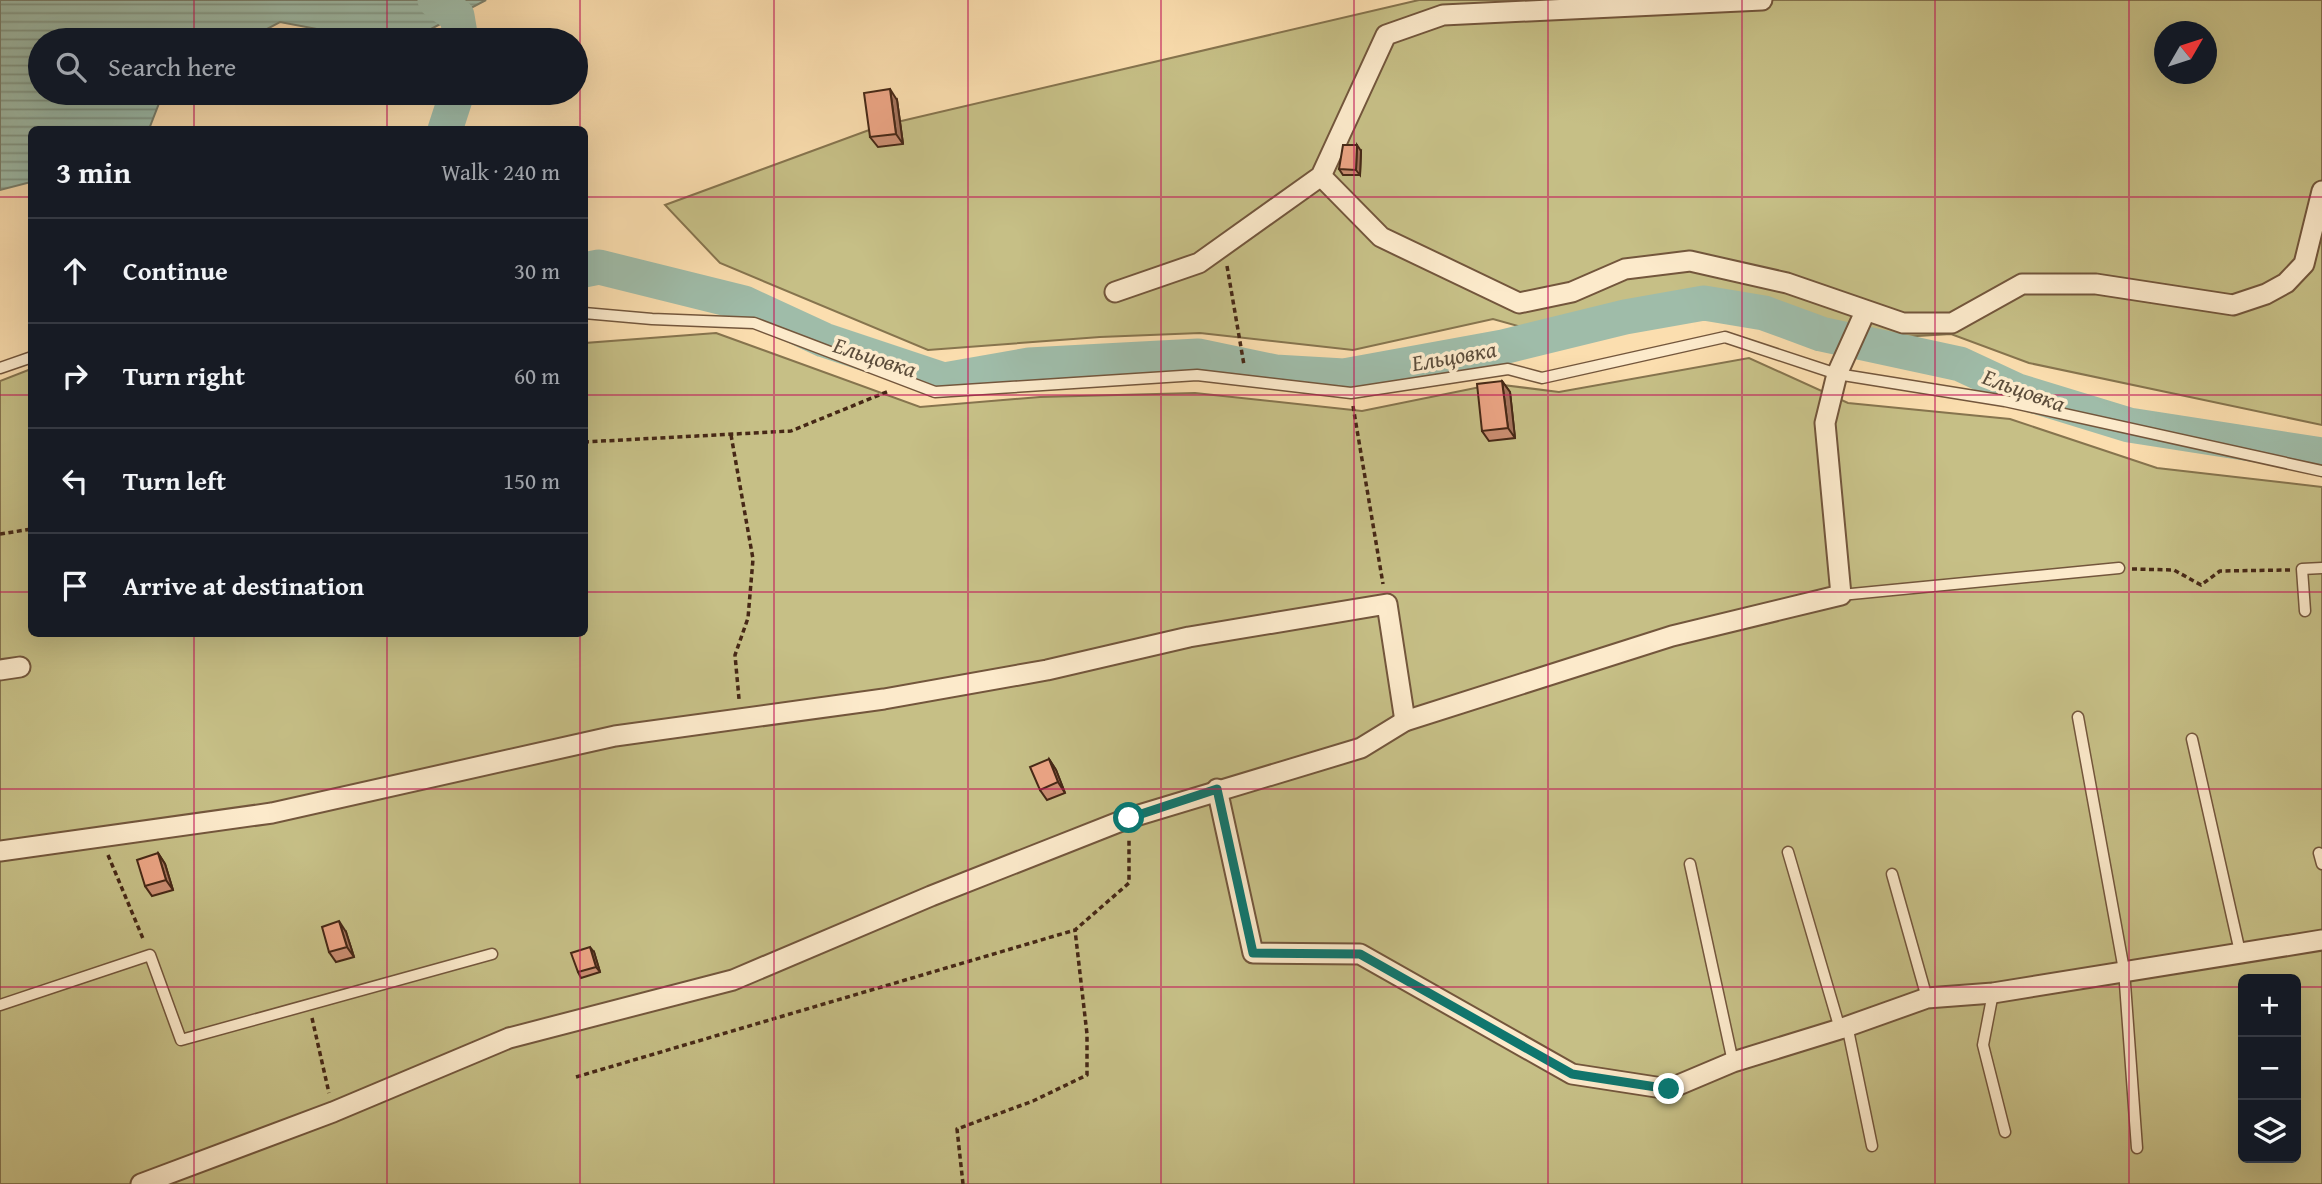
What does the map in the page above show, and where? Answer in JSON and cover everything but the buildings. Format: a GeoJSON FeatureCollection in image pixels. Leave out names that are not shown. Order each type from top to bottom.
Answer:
{"type":"FeatureCollection","features":[{"type":"Feature","properties":{"kind":"street"},"geometry":{"type":"LineString","coordinates":[[1115,292],[1199,262],[1321,176],[1386,36],[1443,15],[1762,0]]}},
{"type":"Feature","properties":{"kind":"street"},"geometry":{"type":"LineString","coordinates":[[1321,176],[1381,237],[1519,303],[1572,292],[1625,269],[1690,261],[1787,284],[1903,323],[1952,323],[2022,284],[2096,284],[2233,305],[2286,283],[2304,264],[2322,191]]}},
{"type":"Feature","properties":{"kind":"street"},"geometry":{"type":"LineString","coordinates":[[141,1184],[333,1112],[509,1038],[733,980],[931,896],[1129,818],[1217,789],[1361,748],[1405,722],[1672,636],[1841,595],[1825,423],[1837,374],[1865,312]]}},
{"type":"Feature","properties":{"kind":"street"},"geometry":{"type":"LineString","coordinates":[[0,850],[272,813],[615,736],[912,694],[1047,670],[1189,637],[1387,604],[1405,722]]}},
{"type":"Feature","properties":{"kind":"street"},"geometry":{"type":"LineString","coordinates":[[0,670],[20,667]]}},
{"type":"Feature","properties":{"kind":"street"},"geometry":{"type":"LineString","coordinates":[[1217,789],[1253,953],[1360,954],[1572,1074],[1669,1089],[1734,1062],[1927,998],[1993,993],[2322,940]]}},
{"type":"Feature","properties":{"kind":"lane"},"geometry":{"type":"LineString","coordinates":[[588,313],[754,323],[935,392],[1198,375],[1351,393],[1508,369],[1542,378],[1725,337],[1837,374],[2005,401],[2322,471]]}},
{"type":"Feature","properties":{"kind":"lane"},"geometry":{"type":"LineString","coordinates":[[0,368],[28,358]]}},
{"type":"Feature","properties":{"kind":"lane"},"geometry":{"type":"LineString","coordinates":[[1841,595],[2119,568]]}},
{"type":"Feature","properties":{"kind":"lane"},"geometry":{"type":"LineString","coordinates":[[2305,611],[2302,569],[2322,568]]}},
{"type":"Feature","properties":{"kind":"lane"},"geometry":{"type":"LineString","coordinates":[[2078,717],[2124,970],[2137,1148]]}},
{"type":"Feature","properties":{"kind":"lane"},"geometry":{"type":"LineString","coordinates":[[2192,739],[2240,952]]}},
{"type":"Feature","properties":{"kind":"lane"},"geometry":{"type":"LineString","coordinates":[[1788,852],[1844,1027],[1872,1146]]}},
{"type":"Feature","properties":{"kind":"lane"},"geometry":{"type":"LineString","coordinates":[[1690,864],[1734,1062]]}},
{"type":"Feature","properties":{"kind":"lane"},"geometry":{"type":"LineString","coordinates":[[1892,874],[1927,998]]}},
{"type":"Feature","properties":{"kind":"lane"},"geometry":{"type":"LineString","coordinates":[[0,1005],[150,955],[181,1040],[492,954]]}},
{"type":"Feature","properties":{"kind":"lane"},"geometry":{"type":"LineString","coordinates":[[1993,993],[1983,1045],[2005,1132]]}},
{"type":"Feature","properties":{"kind":"path"},"geometry":{"type":"LineString","coordinates":[[1225,244],[1233,314],[1247,381]]}},
{"type":"Feature","properties":{"kind":"path"},"geometry":{"type":"LineString","coordinates":[[588,442],[791,431],[909,382]]}},
{"type":"Feature","properties":{"kind":"path"},"geometry":{"type":"LineString","coordinates":[[1351,393],[1387,604]]}},
{"type":"Feature","properties":{"kind":"path"},"geometry":{"type":"LineString","coordinates":[[731,434],[753,559],[748,618],[735,655],[740,719]]}},
{"type":"Feature","properties":{"kind":"path"},"geometry":{"type":"LineString","coordinates":[[0,534],[28,530]]}},
{"type":"Feature","properties":{"kind":"path"},"geometry":{"type":"LineString","coordinates":[[2119,568],[2174,570],[2201,585],[2220,571],[2302,569]]}},
{"type":"Feature","properties":{"kind":"path"},"geometry":{"type":"LineString","coordinates":[[576,1077],[1075,930],[1129,883],[1129,818]]}},
{"type":"Feature","properties":{"kind":"path"},"geometry":{"type":"LineString","coordinates":[[100,836],[150,955]]}},
{"type":"Feature","properties":{"kind":"path"},"geometry":{"type":"LineString","coordinates":[[963,1184],[957,1129],[1033,1101],[1087,1075],[1087,1034],[1075,930]]}},
{"type":"Feature","properties":{"kind":"path"},"geometry":{"type":"LineString","coordinates":[[309,1005],[333,1112]]}},
{"type":"Feature","properties":{"kind":"shaded area"},"geometry":{"type":"Polygon","coordinates":[[[0,0],[486,0],[433,28],[312,28],[280,22],[269,28],[28,28],[28,105],[158,105],[150,126],[28,126],[28,183],[0,190],[0,0]]]}},
{"type":"Feature","properties":{"kind":"shaded area"},"geometry":{"type":"Polygon","coordinates":[[[1419,0],[2322,0],[2322,425],[2029,363],[1951,334],[1867,339],[1800,324],[1701,288],[1608,306],[1539,332],[1493,319],[1353,350],[1200,333],[1100,337],[928,350],[720,263],[665,205],[880,126],[1419,0]]]}},
{"type":"Feature","properties":{"kind":"shaded area"},"geometry":{"type":"Polygon","coordinates":[[[716,333],[920,407],[1040,397],[1195,393],[1362,411],[1495,384],[1559,392],[1749,358],[1848,403],[2010,419],[2157,468],[2322,487],[2322,1184],[0,1184],[0,381],[28,370],[28,637],[588,637],[588,343],[716,333]]]}},
{"type":"Feature","properties":{"kind":"waterway","name":"Ельцовка"},"geometry":{"type":"LineString","coordinates":[[435,0],[457,16],[459,28]]}},
{"type":"Feature","properties":{"kind":"waterway","name":"Ельцовка"},"geometry":{"type":"LineString","coordinates":[[446,126],[453,105]]}},
{"type":"Feature","properties":{"kind":"waterway","name":"Ельцовка"},"geometry":{"type":"LineString","coordinates":[[588,269],[599,267],[744,303],[824,340],[944,380],[1029,365],[1198,356],[1275,372],[1344,376],[1503,347],[1625,317],[1704,303],[1764,313],[1821,334],[1960,364],[2018,391],[2129,425],[2322,455]]}},
{"type":"Feature","properties":{"kind":"route"},"geometry":{"type":"LineString","coordinates":[[1129,818],[1217,789],[1253,953],[1360,954],[1572,1074],[1669,1089]]}}]}
